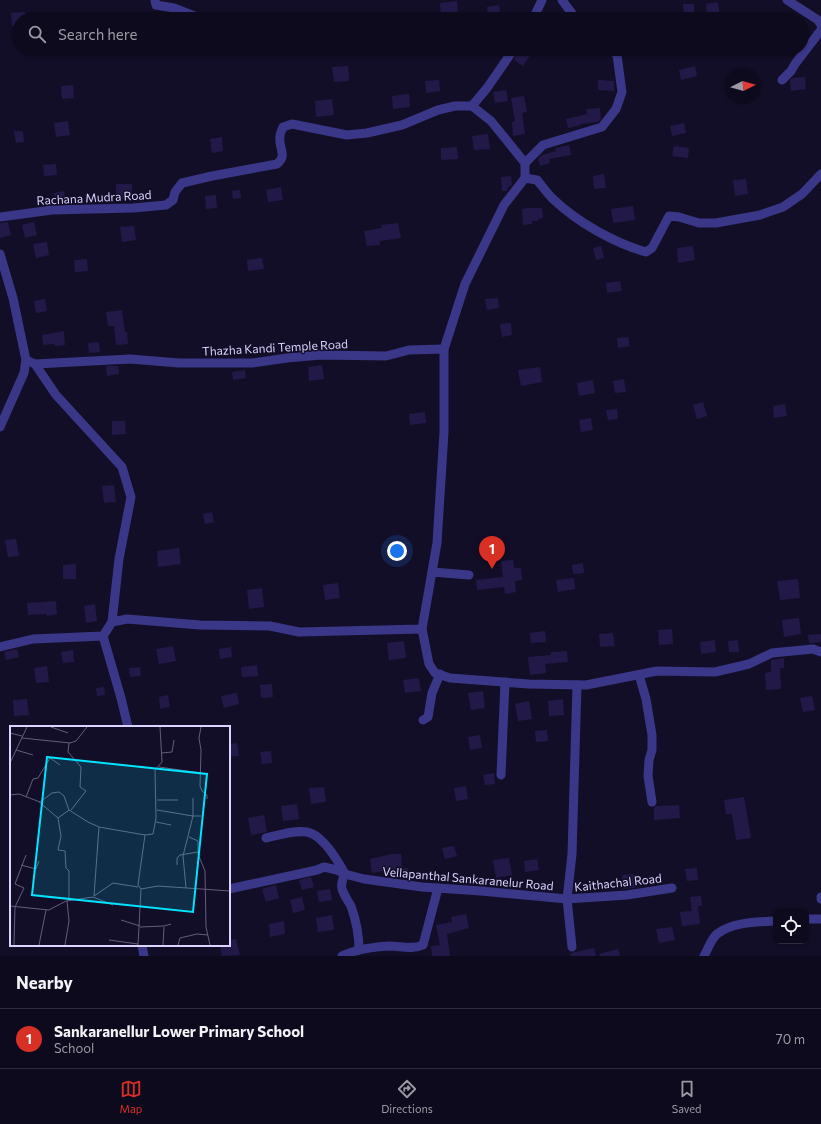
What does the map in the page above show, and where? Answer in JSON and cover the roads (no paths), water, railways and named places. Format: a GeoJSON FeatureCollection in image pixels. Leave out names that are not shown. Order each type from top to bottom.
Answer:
{"type":"FeatureCollection","features":[{"type":"Feature","properties":{"kind":"street"},"geometry":{"type":"LineString","coordinates":[[155,0],[156,5],[174,8],[184,12]]}},
{"type":"Feature","properties":{"kind":"street"},"geometry":{"type":"LineString","coordinates":[[536,12],[542,0]]}},
{"type":"Feature","properties":{"kind":"street"},"geometry":{"type":"LineString","coordinates":[[562,0],[571,12]]}},
{"type":"Feature","properties":{"kind":"street"},"geometry":{"type":"LineString","coordinates":[[787,0],[806,12]]}},
{"type":"Feature","properties":{"kind":"street"},"geometry":{"type":"LineString","coordinates":[[809,14],[818,20],[821,25]]}},
{"type":"Feature","properties":{"kind":"street"},"geometry":{"type":"LineString","coordinates":[[809,45],[821,30]]}},
{"type":"Feature","properties":{"kind":"street"},"geometry":{"type":"LineString","coordinates":[[509,56],[487,88],[472,106],[491,121],[525,163],[525,178],[504,205],[465,284],[444,349],[444,432],[437,543],[422,629],[429,664],[435,673],[450,678],[529,684],[586,685],[657,671],[715,672],[749,664],[772,653],[813,649],[821,652]]}},
{"type":"Feature","properties":{"kind":"street"},"geometry":{"type":"LineString","coordinates":[[525,163],[543,145],[602,127],[616,109],[622,92],[617,56]]}},
{"type":"Feature","properties":{"kind":"street"},"geometry":{"type":"LineString","coordinates":[[782,80],[791,71],[800,56]]}},
{"type":"Feature","properties":{"kind":"street","name":"Rachana Mudra Road"},"geometry":{"type":"LineString","coordinates":[[0,217],[52,210],[133,208],[166,205],[172,200],[175,192],[182,184],[212,176],[277,164],[282,160],[283,154],[280,136],[283,126],[292,124],[347,134],[367,133],[402,125],[438,110],[455,106],[472,106]]}},
{"type":"Feature","properties":{"kind":"street"},"geometry":{"type":"LineString","coordinates":[[525,178],[537,180],[553,199],[580,221],[610,237],[646,252],[652,248],[669,216],[699,223],[711,223],[760,215],[783,207],[802,194],[821,174]]}},
{"type":"Feature","properties":{"kind":"street"},"geometry":{"type":"LineString","coordinates":[[0,254],[30,362],[56,395],[122,467],[131,497],[119,560],[112,622],[103,636],[128,726]]}},
{"type":"Feature","properties":{"kind":"street","name":"Thazha Kandi Temple Road"},"geometry":{"type":"LineString","coordinates":[[30,362],[130,359],[179,363],[252,362],[321,355],[386,356],[409,350],[444,349]]}},
{"type":"Feature","properties":{"kind":"street"},"geometry":{"type":"LineString","coordinates":[[0,427],[30,362]]}},
{"type":"Feature","properties":{"kind":"street"},"geometry":{"type":"LineString","coordinates":[[432,572],[469,575]]}},
{"type":"Feature","properties":{"kind":"street"},"geometry":{"type":"LineString","coordinates":[[112,622],[127,619],[200,625],[270,626],[299,632],[422,629]]}},
{"type":"Feature","properties":{"kind":"street"},"geometry":{"type":"LineString","coordinates":[[0,647],[33,639],[103,636]]}},
{"type":"Feature","properties":{"kind":"street"},"geometry":{"type":"LineString","coordinates":[[423,720],[428,717],[432,693],[440,674]]}},
{"type":"Feature","properties":{"kind":"street"},"geometry":{"type":"LineString","coordinates":[[639,675],[646,699],[652,735],[652,750],[649,760],[648,776],[652,802]]}},
{"type":"Feature","properties":{"kind":"street"},"geometry":{"type":"LineString","coordinates":[[501,775],[505,682]]}},
{"type":"Feature","properties":{"kind":"street","name":"Vellapanthal Sankaranelur Road"},"geometry":{"type":"LineString","coordinates":[[230,889],[317,870],[324,867],[364,879],[438,888],[567,899],[572,854],[577,685]]}},
{"type":"Feature","properties":{"kind":"street"},"geometry":{"type":"LineString","coordinates":[[266,838],[298,832],[309,832],[329,849],[345,874],[342,888],[351,908],[356,926],[359,939],[359,950]]}},
{"type":"Feature","properties":{"kind":"street"},"geometry":{"type":"LineString","coordinates":[[342,956],[359,950],[389,946],[416,948],[423,945],[438,888]]}},
{"type":"Feature","properties":{"kind":"street","name":"Kaithachal Road"},"geometry":{"type":"LineString","coordinates":[[567,899],[628,895],[672,888]]}},
{"type":"Feature","properties":{"kind":"street"},"geometry":{"type":"LineString","coordinates":[[567,899],[572,947]]}},
{"type":"Feature","properties":{"kind":"street"},"geometry":{"type":"LineString","coordinates":[[809,919],[821,919]]}},
{"type":"Feature","properties":{"kind":"street"},"geometry":{"type":"LineString","coordinates":[[704,956],[716,935],[726,928],[747,923],[773,921]]}},
{"type":"Feature","properties":{"kind":"street"},"geometry":{"type":"LineString","coordinates":[[142,946],[144,956]]}},
{"type":"Feature","properties":{"kind":"place","name":"Sankaranellur Lower Primary School"},"geometry":{"type":"Point","coordinates":[492,569]}}]}
